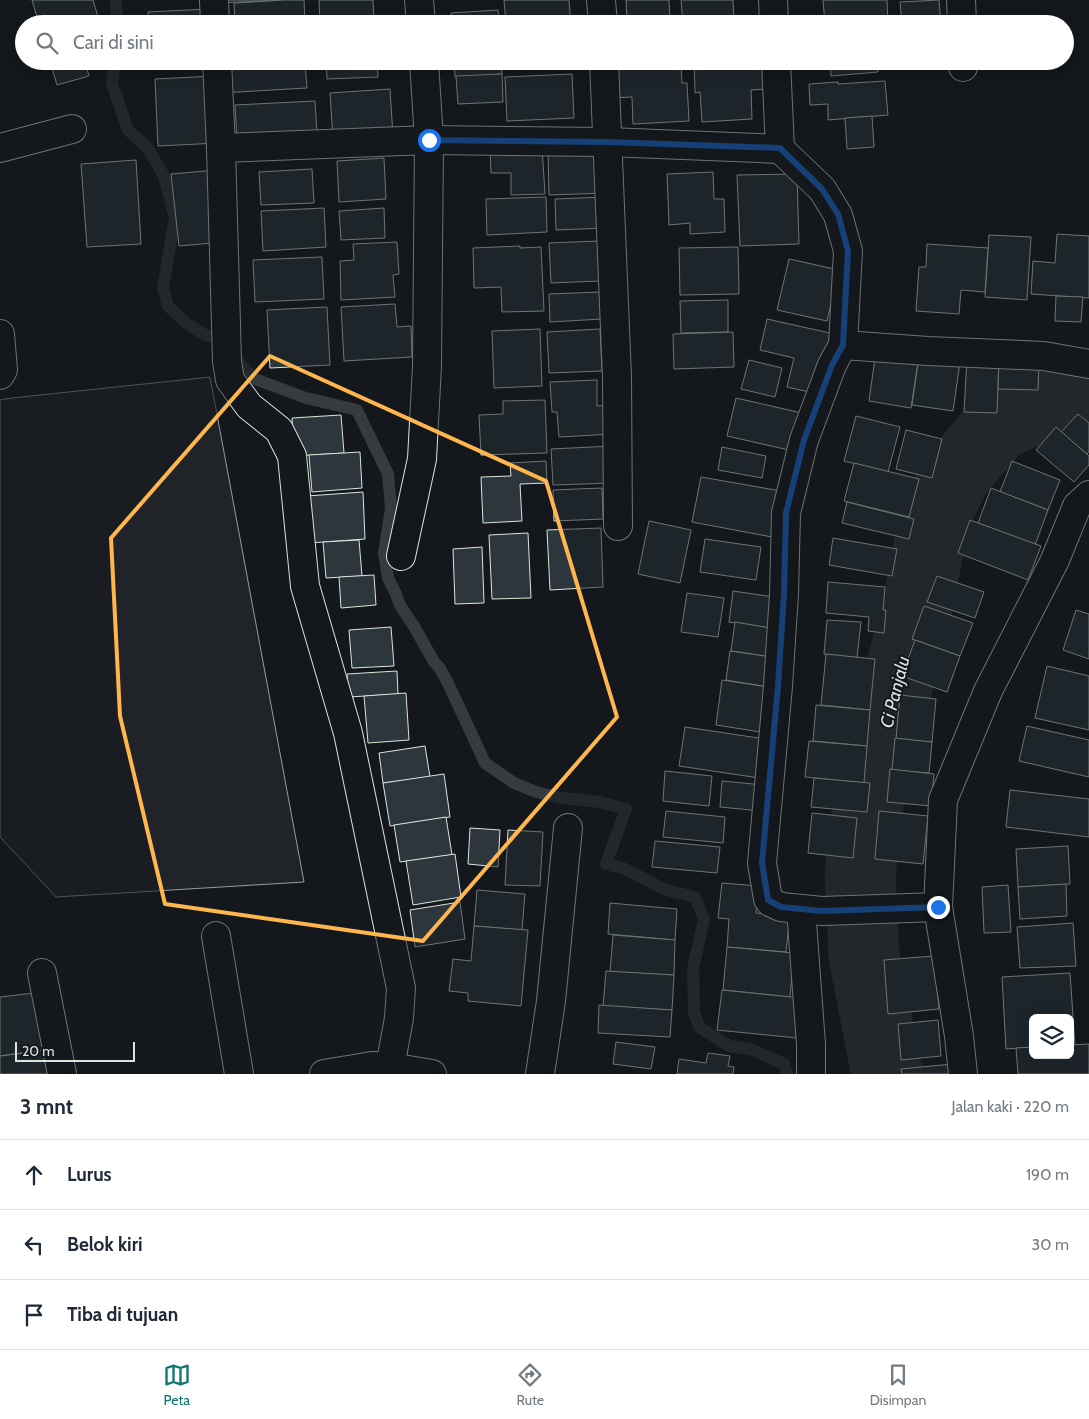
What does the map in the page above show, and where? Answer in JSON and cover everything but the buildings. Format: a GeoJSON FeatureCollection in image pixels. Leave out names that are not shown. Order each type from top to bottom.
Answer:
{"type":"FeatureCollection","features":[{"type":"Feature","properties":{"kind":"street"},"geometry":{"type":"LineString","coordinates":[[214,0],[215,15]]}},
{"type":"Feature","properties":{"kind":"street"},"geometry":{"type":"LineString","coordinates":[[419,0],[420,15]]}},
{"type":"Feature","properties":{"kind":"street"},"geometry":{"type":"LineString","coordinates":[[602,0],[602,15]]}},
{"type":"Feature","properties":{"kind":"street"},"geometry":{"type":"LineString","coordinates":[[773,0],[774,15]]}},
{"type":"Feature","properties":{"kind":"street"},"geometry":{"type":"LineString","coordinates":[[961,0],[962,15]]}},
{"type":"Feature","properties":{"kind":"street"},"geometry":{"type":"LineString","coordinates":[[218,70],[230,380],[249,406],[279,430],[292,456],[305,586],[348,733],[401,988],[399,1018],[390,1068]]}},
{"type":"Feature","properties":{"kind":"street"},"geometry":{"type":"LineString","coordinates":[[401,556],[422,459],[427,366],[429,140],[425,70]]}},
{"type":"Feature","properties":{"kind":"street"},"geometry":{"type":"LineString","coordinates":[[604,70],[618,377],[618,526]]}},
{"type":"Feature","properties":{"kind":"street"},"geometry":{"type":"LineString","coordinates":[[776,70],[780,148]]}},
{"type":"Feature","properties":{"kind":"street"},"geometry":{"type":"LineString","coordinates":[[0,148],[72,129]]}},
{"type":"Feature","properties":{"kind":"street"},"geometry":{"type":"LineString","coordinates":[[222,148],[429,140],[608,142],[780,148],[822,189],[838,214],[848,251],[843,345],[832,365],[804,440],[786,513],[779,677],[762,863],[768,900],[781,907],[812,910],[938,907]]}},
{"type":"Feature","properties":{"kind":"street"},"geometry":{"type":"LineString","coordinates":[[0,334],[3,370],[0,375]]}},
{"type":"Feature","properties":{"kind":"street"},"geometry":{"type":"LineString","coordinates":[[843,345],[1044,356],[1089,364]]}},
{"type":"Feature","properties":{"kind":"street"},"geometry":{"type":"LineString","coordinates":[[963,1074],[959,1036],[938,907],[943,800],[988,691],[1055,560],[1077,506],[1089,494]]}},
{"type":"Feature","properties":{"kind":"street"},"geometry":{"type":"LineString","coordinates":[[540,1074],[551,1001],[568,828]]}},
{"type":"Feature","properties":{"kind":"street"},"geometry":{"type":"LineString","coordinates":[[811,1074],[812,910]]}},
{"type":"Feature","properties":{"kind":"street"},"geometry":{"type":"LineString","coordinates":[[216,936],[239,1074]]}},
{"type":"Feature","properties":{"kind":"street"},"geometry":{"type":"LineString","coordinates":[[42,973],[62,1074]]}},
{"type":"Feature","properties":{"kind":"street"},"geometry":{"type":"LineString","coordinates":[[324,1074],[372,1066],[432,1074]]}},
{"type":"Feature","properties":{"kind":"highlighted area"},"geometry":{"type":"Polygon","coordinates":[[[270,356],[546,481],[617,717],[423,941],[165,904],[120,716],[111,538],[270,356]]]}},
{"type":"Feature","properties":{"kind":"shaded area"},"geometry":{"type":"Polygon","coordinates":[[[210,377],[304,882],[56,897],[0,837],[0,400],[210,377]]]}},
{"type":"Feature","properties":{"kind":"waterway"},"geometry":{"type":"LineString","coordinates":[[116,0],[117,15]]}},
{"type":"Feature","properties":{"kind":"waterway"},"geometry":{"type":"LineString","coordinates":[[114,70],[112,84],[128,130],[147,147],[164,176],[175,218],[163,288],[168,306],[186,323],[205,335],[218,337],[255,379],[306,398],[357,410],[388,474],[391,508],[384,553],[388,578],[400,605],[447,681],[485,763],[514,783],[536,792],[561,798],[600,802],[626,809],[606,864],[625,869],[666,890],[695,897],[704,919],[693,969],[694,1012],[699,1027],[729,1046],[753,1050],[784,1064],[787,1074]]}},
{"type":"Feature","properties":{"kind":"waterway","name":"Ci Panjalu"},"geometry":{"type":"LineString","coordinates":[[887,1074],[864,956],[860,874],[869,798],[920,594],[934,519],[956,474],[997,426],[1035,408],[1089,401]]}},
{"type":"Feature","properties":{"kind":"route"},"geometry":{"type":"LineString","coordinates":[[429,140],[608,142],[780,148],[822,189],[838,214],[848,251],[843,345],[832,365],[804,440],[786,513],[784,594],[778,686],[762,863],[768,900],[781,907],[822,911],[938,907]]}}]}
